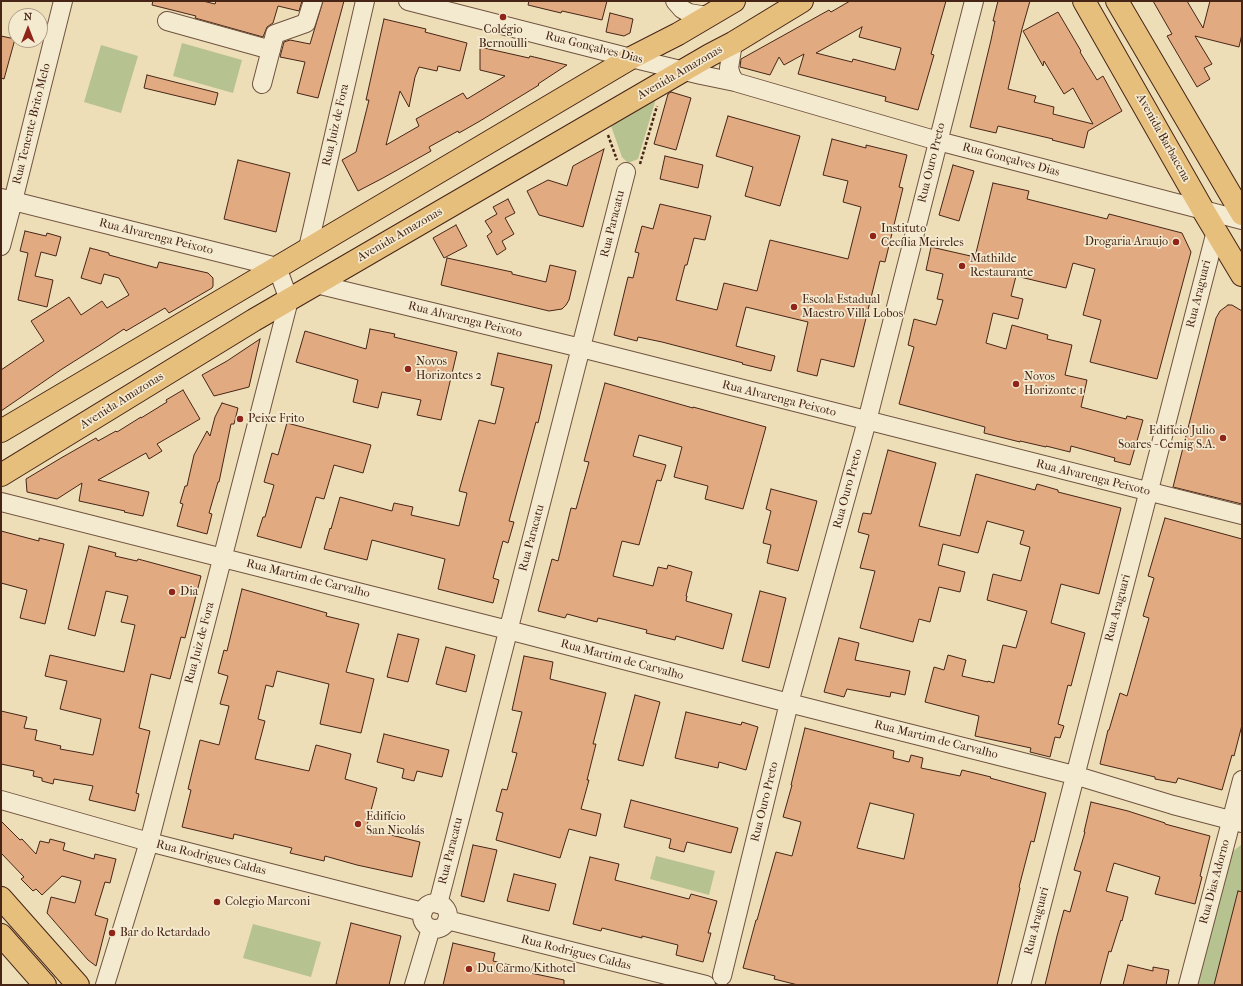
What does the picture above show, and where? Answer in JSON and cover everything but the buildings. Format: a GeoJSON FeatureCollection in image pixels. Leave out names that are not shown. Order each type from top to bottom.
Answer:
{"type":"FeatureCollection","features":[{"type":"Feature","properties":{"kind":"main road"},"geometry":{"type":"LineString","coordinates":[[1,431],[631,58],[678,34],[734,1]]}},
{"type":"Feature","properties":{"kind":"main road","name":"Avenida Amazonas"},"geometry":{"type":"LineString","coordinates":[[1,475],[307,288],[733,43],[802,1]]}},
{"type":"Feature","properties":{"kind":"main road","name":"Avenida Barbacena"},"geometry":{"type":"LineString","coordinates":[[1084,1],[1203,210],[1242,275]]}},
{"type":"Feature","properties":{"kind":"main road"},"geometry":{"type":"LineString","coordinates":[[1117,1],[1242,214],[1230,224],[1216,231]]}},
{"type":"Feature","properties":{"kind":"main road"},"geometry":{"type":"LineString","coordinates":[[1,898],[78,985]]}},
{"type":"Feature","properties":{"kind":"main road"},"geometry":{"type":"LineString","coordinates":[[1,935],[45,985]]}},
{"type":"Feature","properties":{"kind":"street","name":"Rua Tenente Brito Melo"},"geometry":{"type":"LineString","coordinates":[[1,246],[7,199],[63,1]]}},
{"type":"Feature","properties":{"kind":"street"},"geometry":{"type":"LineString","coordinates":[[262,84],[275,34],[306,23],[313,1]]}},
{"type":"Feature","properties":{"kind":"street","name":"Rua Juiz de Fora"},"geometry":{"type":"LineString","coordinates":[[308,248],[312,225],[365,1]]}},
{"type":"Feature","properties":{"kind":"street","name":"Rua Gonçalves Dias"},"geometry":{"type":"LineString","coordinates":[[408,1],[631,58],[735,82],[938,141],[1203,210],[1242,214]]}},
{"type":"Feature","properties":{"kind":"street"},"geometry":{"type":"LineString","coordinates":[[674,1],[682,9],[689,13],[707,16]]}},
{"type":"Feature","properties":{"kind":"street","name":"Rua Ouro Preto"},"geometry":{"type":"LineString","coordinates":[[716,983],[789,703],[867,421],[974,1]]}},
{"type":"Feature","properties":{"kind":"street"},"geometry":{"type":"LineString","coordinates":[[167,21],[271,50]]}},
{"type":"Feature","properties":{"kind":"street"},"geometry":{"type":"LineString","coordinates":[[733,43],[729,68],[735,82]]}},
{"type":"Feature","properties":{"kind":"street","name":"Rua Paracatu"},"geometry":{"type":"LineString","coordinates":[[430,908],[508,630],[626,172]]}},
{"type":"Feature","properties":{"kind":"street","name":"Rua Alvarenga Peixoto"},"geometry":{"type":"LineString","coordinates":[[7,199],[277,267]]}},
{"type":"Feature","properties":{"kind":"street","name":"Rua Araguari"},"geometry":{"type":"LineString","coordinates":[[1021,985],[1074,775],[1216,231]]}},
{"type":"Feature","properties":{"kind":"street"},"geometry":{"type":"LineString","coordinates":[[277,267],[289,300]]}},
{"type":"Feature","properties":{"kind":"street","name":"Rua Alvarenga Peixoto"},"geometry":{"type":"LineString","coordinates":[[316,284],[581,348],[1242,516]]}},
{"type":"Feature","properties":{"kind":"street","name":"Rua Juiz de Fora"},"geometry":{"type":"LineString","coordinates":[[106,985],[149,842],[289,300]]}},
{"type":"Feature","properties":{"kind":"street","name":"Rua Martim de Carvalho"},"geometry":{"type":"LineString","coordinates":[[1,502],[1074,775],[1173,805],[1236,822]]}},
{"type":"Feature","properties":{"kind":"street","name":"Rua Dias Adorno"},"geometry":{"type":"LineString","coordinates":[[1188,985],[1236,822],[1242,780]]}},
{"type":"Feature","properties":{"kind":"street","name":"Rua Rodrigues Caldas"},"geometry":{"type":"LineString","coordinates":[[1,800],[149,842],[430,908]]}},
{"type":"Feature","properties":{"kind":"street"},"geometry":{"type":"LineString","coordinates":[[414,985],[439,924],[448,916],[445,908],[430,908]]}},
{"type":"Feature","properties":{"kind":"street","name":"Rua Rodrigues Caldas"},"geometry":{"type":"LineString","coordinates":[[439,924],[716,983]]}},
{"type":"Feature","properties":{"kind":"path"},"geometry":{"type":"LineString","coordinates":[[603,117],[618,164],[626,172],[639,166],[665,82]]}},
{"type":"Feature","properties":{"kind":"green space"},"geometry":{"type":"Polygon","coordinates":[[[182,43],[242,60],[233,93],[173,76],[182,43]]]}},
{"type":"Feature","properties":{"kind":"green space"},"geometry":{"type":"Polygon","coordinates":[[[101,45],[138,56],[121,113],[84,102],[101,45]]]}},
{"type":"Feature","properties":{"kind":"green space"},"geometry":{"type":"Polygon","coordinates":[[[658,92],[638,159],[628,163],[622,157],[609,120],[658,92]]]}},
{"type":"Feature","properties":{"kind":"green space"},"geometry":{"type":"Polygon","coordinates":[[[1242,844],[1242,985],[1198,985],[1231,853],[1242,844]]]}},
{"type":"Feature","properties":{"kind":"green space"},"geometry":{"type":"Polygon","coordinates":[[[656,856],[715,871],[709,895],[650,879],[656,856]]]}},
{"type":"Feature","properties":{"kind":"green space"},"geometry":{"type":"Polygon","coordinates":[[[253,924],[321,942],[311,977],[243,958],[253,924]]]}},
{"type":"Feature","properties":{"kind":"place","name":"Colégio Bernoulli"},"geometry":{"type":"Point","coordinates":[503,17]}},
{"type":"Feature","properties":{"kind":"place","name":"Instituto Cecília Meireles"},"geometry":{"type":"Point","coordinates":[873,236]}},
{"type":"Feature","properties":{"kind":"place","name":"Drogaria Araujo"},"geometry":{"type":"Point","coordinates":[1176,242]}},
{"type":"Feature","properties":{"kind":"place","name":"Mathilde Restaurante"},"geometry":{"type":"Point","coordinates":[962,266]}},
{"type":"Feature","properties":{"kind":"place","name":"Escola Estadual Maestro Villa Lobos"},"geometry":{"type":"Point","coordinates":[794,307]}},
{"type":"Feature","properties":{"kind":"place","name":"Novos Horizontes 2"},"geometry":{"type":"Point","coordinates":[408,369]}},
{"type":"Feature","properties":{"kind":"place","name":"Novos Horizonte 1"},"geometry":{"type":"Point","coordinates":[1016,384]}},
{"type":"Feature","properties":{"kind":"place","name":"Peixe Frito"},"geometry":{"type":"Point","coordinates":[240,419]}},
{"type":"Feature","properties":{"kind":"place","name":"Edifício Julio Soares - Cemig S.A."},"geometry":{"type":"Point","coordinates":[1223,438]}},
{"type":"Feature","properties":{"kind":"place","name":"Dia"},"geometry":{"type":"Point","coordinates":[172,592]}},
{"type":"Feature","properties":{"kind":"place","name":"Edifício San Nicolás"},"geometry":{"type":"Point","coordinates":[358,824]}},
{"type":"Feature","properties":{"kind":"place","name":"Colegio Marconi"},"geometry":{"type":"Point","coordinates":[217,902]}},
{"type":"Feature","properties":{"kind":"place","name":"Bar do Retardado"},"geometry":{"type":"Point","coordinates":[112,933]}},
{"type":"Feature","properties":{"kind":"place","name":"Du Carmo/Kithotel"},"geometry":{"type":"Point","coordinates":[469,969]}}]}
